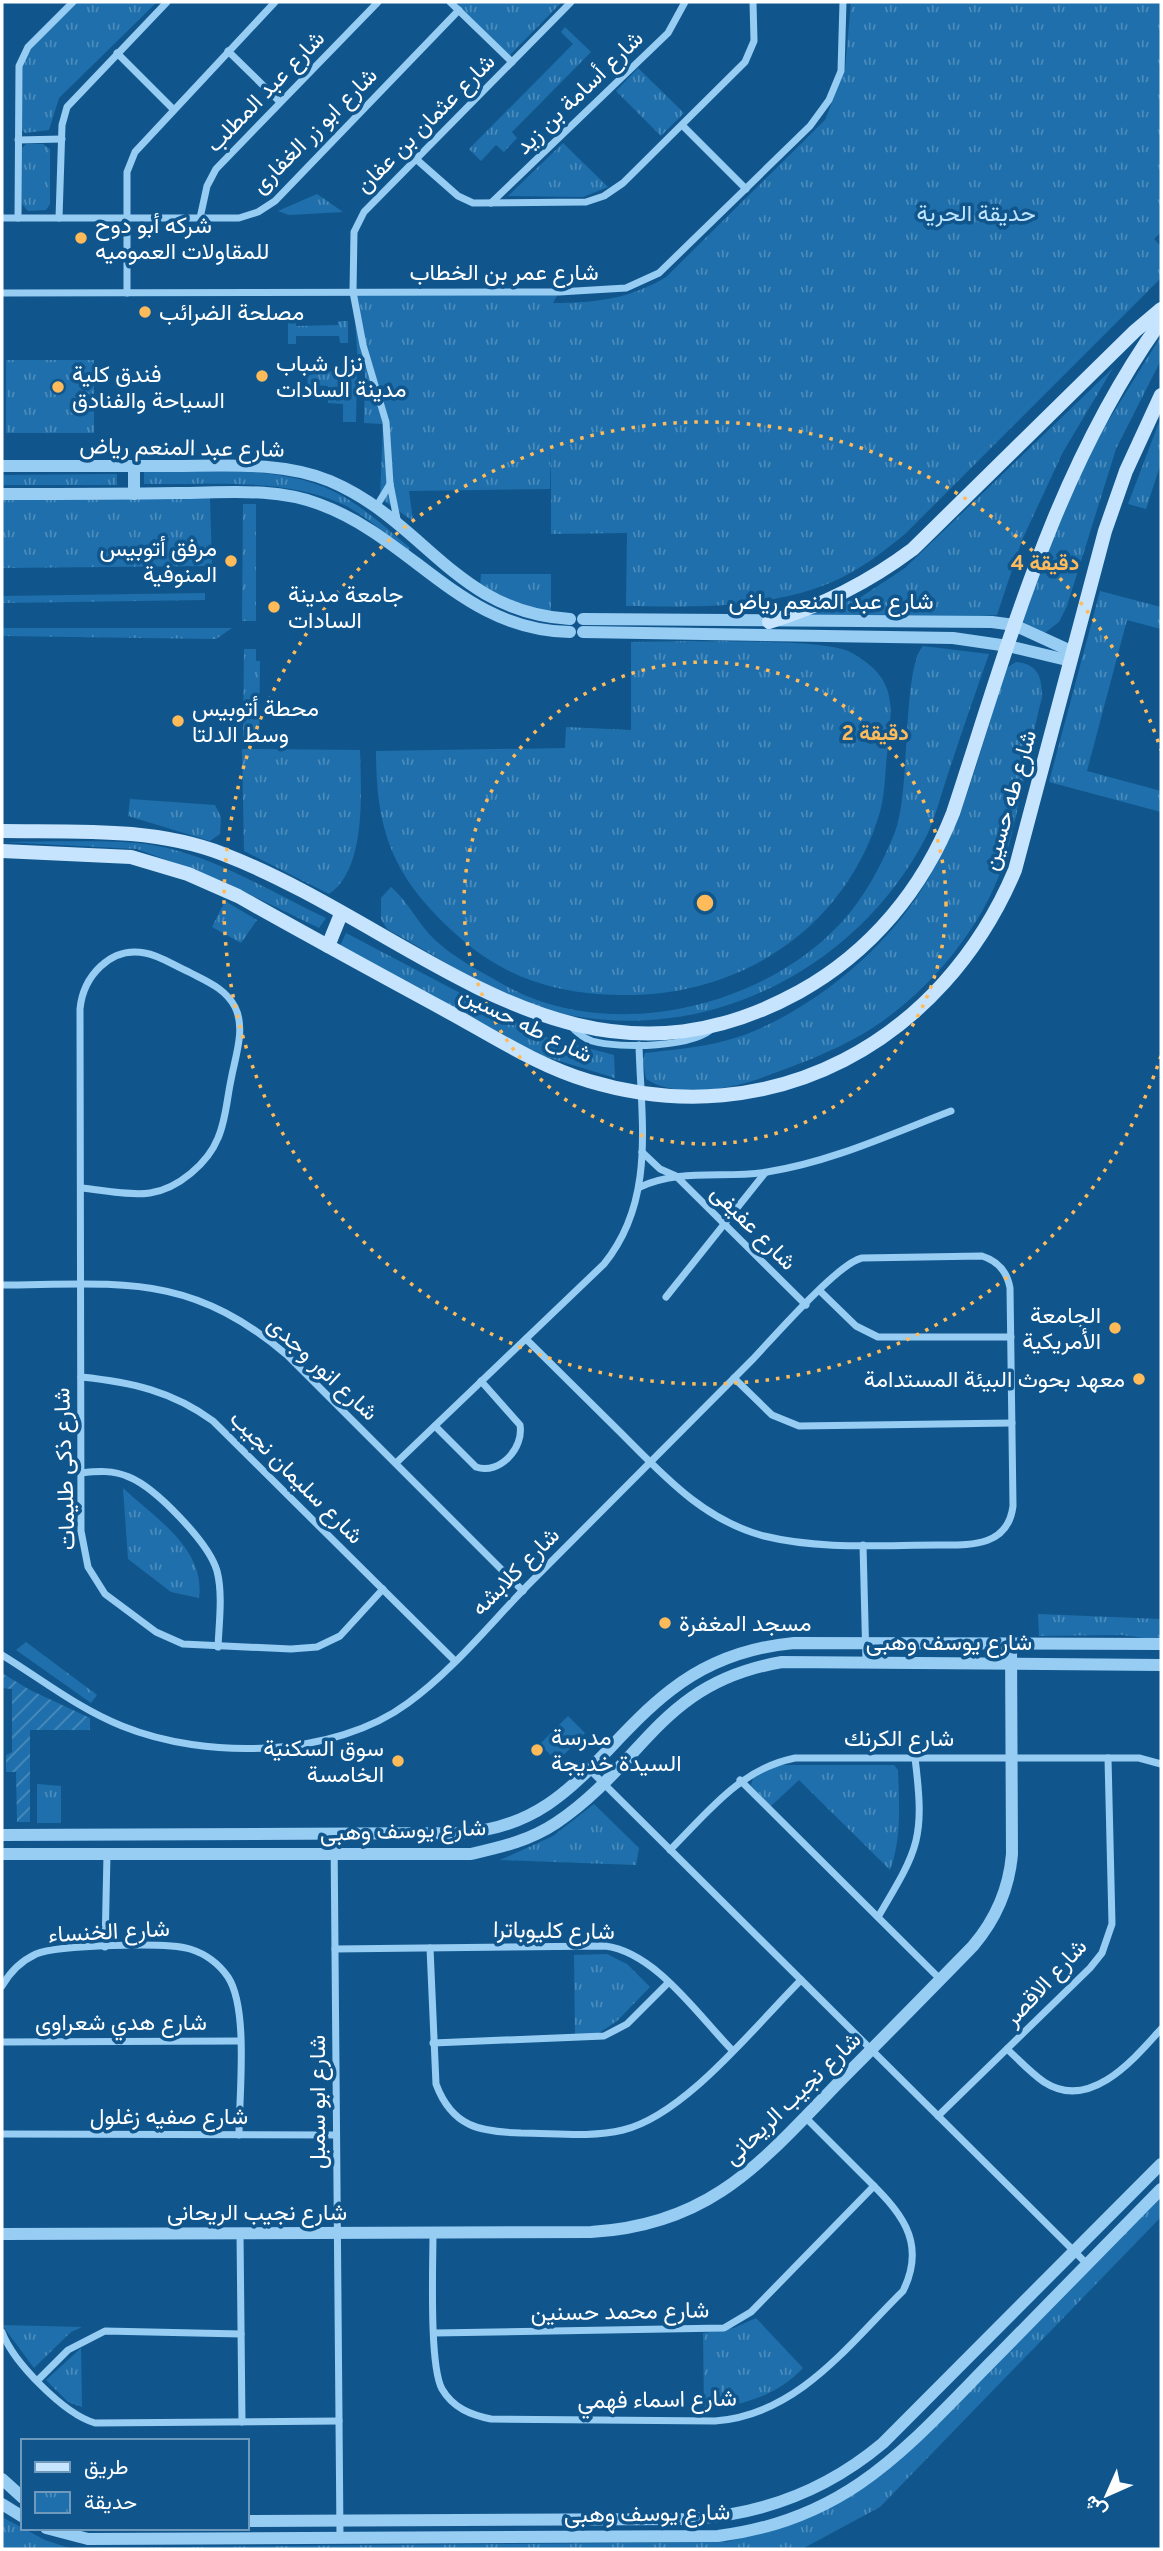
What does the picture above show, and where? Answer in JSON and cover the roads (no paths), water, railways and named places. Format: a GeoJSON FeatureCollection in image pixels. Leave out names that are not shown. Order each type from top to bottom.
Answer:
{"type":"FeatureCollection","features":[{"type":"Feature","properties":{"kind":"main road"},"geometry":{"type":"LineString","coordinates":[[769,622],[837,597],[879,573],[913,549],[1135,331],[1161,309]]}},
{"type":"Feature","properties":{"kind":"main road","name":"شارع طه حسين"},"geometry":{"type":"LineString","coordinates":[[2,831],[117,833],[183,842],[243,863],[511,1005],[570,1025],[640,1032],[718,1023],[769,1006],[820,979],[865,945],[904,903],[929,865],[949,824],[1047,529],[1080,457],[1117,388],[1161,321]]}},
{"type":"Feature","properties":{"kind":"main road","name":"شارع طه حسين"},"geometry":{"type":"LineString","coordinates":[[2,851],[104,855],[150,862],[222,888],[545,1064],[589,1081],[640,1092],[681,1096],[727,1094],[796,1080],[860,1052],[900,1026],[935,995],[980,940],[1015,870],[1115,501],[1161,395]]}},
{"type":"Feature","properties":{"kind":"main road"},"geometry":{"type":"LineString","coordinates":[[328,946],[341,914]]}},
{"type":"Feature","properties":{"kind":"street"},"geometry":{"type":"LineString","coordinates":[[59,2],[66,9]]}},
{"type":"Feature","properties":{"kind":"street"},"geometry":{"type":"LineString","coordinates":[[18,218],[18,74],[21,59],[28,47],[73,2]]}},
{"type":"Feature","properties":{"kind":"street"},"geometry":{"type":"LineString","coordinates":[[59,218],[62,139],[67,107],[167,2]]}},
{"type":"Feature","properties":{"kind":"street"},"geometry":{"type":"LineString","coordinates":[[127,293],[130,162],[140,144],[275,2]]}},
{"type":"Feature","properties":{"kind":"street","name":"شارع عبد المطلب"},"geometry":{"type":"LineString","coordinates":[[200,218],[206,186],[216,169],[378,2]]}},
{"type":"Feature","properties":{"kind":"street"},"geometry":{"type":"LineString","coordinates":[[450,2],[512,62]]}},
{"type":"Feature","properties":{"kind":"street","name":"شارع عثمان بن عفان"},"geometry":{"type":"LineString","coordinates":[[398,525],[390,484],[386,422],[363,345],[353,292],[354,232],[357,221],[571,2]]}},
{"type":"Feature","properties":{"kind":"street","name":"شارع أسامة بن زيد"},"geometry":{"type":"LineString","coordinates":[[491,204],[668,33],[685,2]]}},
{"type":"Feature","properties":{"kind":"street"},"geometry":{"type":"LineString","coordinates":[[416,159],[458,196],[473,202],[577,202],[604,196],[623,183],[683,126],[750,56],[754,41],[753,2]]}},
{"type":"Feature","properties":{"kind":"street","name":"شارع عمر بن الخطاب"},"geometry":{"type":"LineString","coordinates":[[2,293],[608,291],[626,288],[659,273],[810,125],[829,100],[843,55],[844,2]]}},
{"type":"Feature","properties":{"kind":"street","name":"شارع ابو زر الغفارى"},"geometry":{"type":"LineString","coordinates":[[2,218],[246,216],[273,204],[458,10]]}},
{"type":"Feature","properties":{"kind":"street"},"geometry":{"type":"LineString","coordinates":[[228,51],[281,102]]}},
{"type":"Feature","properties":{"kind":"street"},"geometry":{"type":"LineString","coordinates":[[117,53],[173,109]]}},
{"type":"Feature","properties":{"kind":"street"},"geometry":{"type":"LineString","coordinates":[[683,126],[746,190]]}},
{"type":"Feature","properties":{"kind":"street"},"geometry":{"type":"LineString","coordinates":[[18,140],[62,139]]}},
{"type":"Feature","properties":{"kind":"street","name":"شارع عبد المنعم رياض"},"geometry":{"type":"LineString","coordinates":[[2,466],[277,467],[330,482],[376,507],[468,584],[493,600],[534,615],[576,625],[953,638],[1072,656]]}},
{"type":"Feature","properties":{"kind":"street"},"geometry":{"type":"LineString","coordinates":[[134,466],[134,494]]}},
{"type":"Feature","properties":{"kind":"street"},"geometry":{"type":"LineString","coordinates":[[376,507],[390,484]]}},
{"type":"Feature","properties":{"kind":"street","name":"شارع عبد المنعم رياض"},"geometry":{"type":"LineString","coordinates":[[2,494],[254,492],[303,499],[350,519],[493,616],[535,629],[576,625],[769,622],[992,622],[1014,625],[1072,656]]}},
{"type":"Feature","properties":{"kind":"street"},"geometry":{"type":"LineString","coordinates":[[418,563],[429,549]]}},
{"type":"Feature","properties":{"kind":"street"},"geometry":{"type":"LineString","coordinates":[[909,636],[910,622]]}},
{"type":"Feature","properties":{"kind":"street","name":"شارع ذكى طليمات"},"geometry":{"type":"LineString","coordinates":[[80,1188],[148,1193],[160,1190],[181,1180],[199,1165],[219,1136],[240,1031],[235,1006],[218,987],[147,953],[130,953],[106,962],[93,974],[82,995],[80,1188],[81,1473],[82,1543],[88,1567],[105,1594],[165,1637],[183,1644],[218,1647],[299,1649],[326,1644],[340,1636],[383,1590]]}},
{"type":"Feature","properties":{"kind":"street"},"geometry":{"type":"LineString","coordinates":[[570,1025],[589,1040],[639,1045],[699,1038],[718,1023]]}},
{"type":"Feature","properties":{"kind":"street"},"geometry":{"type":"LineString","coordinates":[[396,1463],[613,1254],[632,1220],[640,1187],[642,1152],[639,1045]]}},
{"type":"Feature","properties":{"kind":"street"},"geometry":{"type":"LineString","coordinates":[[640,1187],[676,1176],[765,1173],[838,1154],[951,1111]]}},
{"type":"Feature","properties":{"kind":"street","name":"شارع عفيفى"},"geometry":{"type":"LineString","coordinates":[[642,1152],[654,1164],[676,1176],[806,1305]]}},
{"type":"Feature","properties":{"kind":"street"},"geometry":{"type":"LineString","coordinates":[[666,1297],[765,1173]]}},
{"type":"Feature","properties":{"kind":"street","name":"شارع كلابشه"},"geometry":{"type":"LineString","coordinates":[[2,1655],[91,1711],[121,1726],[169,1741],[223,1747],[293,1745],[354,1732],[407,1703],[454,1660],[846,1265],[862,1258],[975,1255],[999,1265],[1010,1288],[1011,1336]]}},
{"type":"Feature","properties":{"kind":"street","name":"شارع انور وجدى"},"geometry":{"type":"LineString","coordinates":[[2,1285],[154,1286],[193,1297],[230,1314],[287,1354],[523,1591]]}},
{"type":"Feature","properties":{"kind":"street"},"geometry":{"type":"LineString","coordinates":[[526,1339],[688,1498],[737,1526],[765,1536],[808,1544],[974,1545],[998,1535],[1012,1513],[1011,1336],[878,1337],[856,1326],[820,1291]]}},
{"type":"Feature","properties":{"kind":"street","name":"شارع سليمان نجيب"},"geometry":{"type":"LineString","coordinates":[[81,1377],[139,1384],[171,1395],[200,1411],[225,1431],[454,1660]]}},
{"type":"Feature","properties":{"kind":"street"},"geometry":{"type":"LineString","coordinates":[[734,1378],[772,1415],[799,1426],[1012,1423]]}},
{"type":"Feature","properties":{"kind":"street"},"geometry":{"type":"LineString","coordinates":[[435,1426],[476,1467],[483,1469],[498,1466],[517,1448],[520,1425],[481,1381]]}},
{"type":"Feature","properties":{"kind":"street"},"geometry":{"type":"LineString","coordinates":[[81,1473],[113,1472],[141,1482],[203,1545],[214,1562],[219,1581],[218,1647]]}},
{"type":"Feature","properties":{"kind":"street"},"geometry":{"type":"LineString","coordinates":[[863,1545],[866,1662]]}},
{"type":"Feature","properties":{"kind":"street","name":"شارع نجيب الريحانى"},"geometry":{"type":"LineString","coordinates":[[2,2234],[600,2231],[658,2221],[695,2208],[729,2188],[761,2162],[981,1936],[1006,1890],[1012,1854],[1011,1642]]}},
{"type":"Feature","properties":{"kind":"street","name":"شارع يوسف وهبى"},"geometry":{"type":"LineString","coordinates":[[2,1835],[460,1833],[501,1828],[546,1808],[590,1770],[669,1691],[716,1662],[778,1644],[1161,1644]]}},
{"type":"Feature","properties":{"kind":"street","name":"شارع يوسف وهبى"},"geometry":{"type":"LineString","coordinates":[[2,1854],[456,1855],[498,1849],[527,1839],[557,1823],[603,1783],[662,1719],[688,1698],[717,1681],[749,1669],[782,1662],[1161,1665]]}},
{"type":"Feature","properties":{"kind":"street"},"geometry":{"type":"LineString","coordinates":[[878,1917],[916,1847],[921,1807],[915,1758]]}},
{"type":"Feature","properties":{"kind":"street","name":"شارع الاقصر"},"geometry":{"type":"LineString","coordinates":[[938,2116],[1097,1961],[1110,1935],[1113,1913],[1108,1758]]}},
{"type":"Feature","properties":{"kind":"street","name":"شارع الكرنك"},"geometry":{"type":"LineString","coordinates":[[670,1850],[740,1780],[772,1764],[795,1759],[1139,1758],[1161,1764]]}},
{"type":"Feature","properties":{"kind":"street"},"geometry":{"type":"LineString","coordinates":[[590,1770],[1087,2264]]}},
{"type":"Feature","properties":{"kind":"street"},"geometry":{"type":"LineString","coordinates":[[740,1780],[940,1979]]}},
{"type":"Feature","properties":{"kind":"street","name":"شارع ابو سمبل"},"geometry":{"type":"LineString","coordinates":[[334,1834],[340,2538]]}},
{"type":"Feature","properties":{"kind":"street"},"geometry":{"type":"LineString","coordinates":[[105,1947],[107,1854]]}},
{"type":"Feature","properties":{"kind":"street","name":"شارع الخنساء"},"geometry":{"type":"LineString","coordinates":[[2,1986],[19,1965],[36,1954],[57,1949],[173,1946],[207,1956],[222,1969],[233,1986],[239,2006],[239,2135]]}},
{"type":"Feature","properties":{"kind":"street","name":"شارع كليوباترا"},"geometry":{"type":"LineString","coordinates":[[335,1949],[614,1947],[645,1961],[732,2050]]}},
{"type":"Feature","properties":{"kind":"street"},"geometry":{"type":"LineString","coordinates":[[430,1948],[436,2084],[443,2100],[455,2114],[470,2125],[488,2132],[596,2134],[636,2126],[678,2103],[801,1980]]}},
{"type":"Feature","properties":{"kind":"street"},"geometry":{"type":"LineString","coordinates":[[433,2043],[604,2036],[627,2024],[668,1983]]}},
{"type":"Feature","properties":{"kind":"street"},"geometry":{"type":"LineString","coordinates":[[1007,2049],[1043,2081],[1061,2088],[1080,2089],[1113,2077],[1161,2029]]}},
{"type":"Feature","properties":{"kind":"street","name":"شارع هدي شعراوى"},"geometry":{"type":"LineString","coordinates":[[2,2042],[240,2041]]}},
{"type":"Feature","properties":{"kind":"street","name":"شارع اسماء فهمي"},"geometry":{"type":"LineString","coordinates":[[433,2232],[436,2372],[442,2389],[459,2408],[491,2419],[715,2421],[752,2416],[801,2390],[903,2291],[911,2262],[909,2234],[895,2207],[805,2117]]}},
{"type":"Feature","properties":{"kind":"street","name":"شارع صفيه زغلول"},"geometry":{"type":"LineString","coordinates":[[2,2134],[336,2136]]}},
{"type":"Feature","properties":{"kind":"street","name":"شارع يوسف وهبى"},"geometry":{"type":"LineString","coordinates":[[248,2521],[710,2518],[772,2506],[816,2489],[849,2470],[883,2443],[1161,2164]]}},
{"type":"Feature","properties":{"kind":"street","name":"شارع محمد حسنين"},"geometry":{"type":"LineString","coordinates":[[435,2333],[724,2328],[751,2312],[874,2186]]}},
{"type":"Feature","properties":{"kind":"street","name":"شارع يوسف وهبى"},"geometry":{"type":"LineString","coordinates":[[54,2530],[88,2539],[719,2536],[772,2526],[823,2507],[856,2488],[897,2457],[1161,2189]]}},
{"type":"Feature","properties":{"kind":"street"},"geometry":{"type":"LineString","coordinates":[[240,2233],[242,2422]]}},
{"type":"Feature","properties":{"kind":"street"},"geometry":{"type":"LineString","coordinates":[[38,2380],[68,2350],[105,2331],[241,2334]]}},
{"type":"Feature","properties":{"kind":"street"},"geometry":{"type":"LineString","coordinates":[[2,2332],[11,2352],[38,2380],[71,2412],[95,2423],[339,2421]]}},
{"type":"Feature","properties":{"kind":"street"},"geometry":{"type":"LineString","coordinates":[[2,2479],[21,2496]]}},
{"type":"Feature","properties":{"kind":"street"},"geometry":{"type":"LineString","coordinates":[[816,2489],[823,2507]]}},
{"type":"Feature","properties":{"kind":"street"},"geometry":{"type":"LineString","coordinates":[[2,2504],[21,2517]]}},
{"type":"Feature","properties":{"kind":"place","name":"شركه أبو دوح للمقاولات العموميه"},"geometry":{"type":"Point","coordinates":[81,238]}},
{"type":"Feature","properties":{"kind":"place","name":"مصلحة الضرائب"},"geometry":{"type":"Point","coordinates":[145,312]}},
{"type":"Feature","properties":{"kind":"place","name":"نزل شباب مدينة السادات"},"geometry":{"type":"Point","coordinates":[262,376]}},
{"type":"Feature","properties":{"kind":"place","name":"فندق كلية السياحة والفنادق"},"geometry":{"type":"Point","coordinates":[58,387]}},
{"type":"Feature","properties":{"kind":"place","name":"مرفق أتوبيس المنوفية"},"geometry":{"type":"Point","coordinates":[231,561]}},
{"type":"Feature","properties":{"kind":"place","name":"جامعة مدينة السادات"},"geometry":{"type":"Point","coordinates":[274,607]}},
{"type":"Feature","properties":{"kind":"place","name":"محطة أتوبيس وسط الدلتا"},"geometry":{"type":"Point","coordinates":[178,721]}},
{"type":"Feature","properties":{"kind":"place","name":"الجامعة الأمريكية"},"geometry":{"type":"Point","coordinates":[1115,1328]}},
{"type":"Feature","properties":{"kind":"place","name":"معهد بحوث البيئة المستدامة"},"geometry":{"type":"Point","coordinates":[1139,1379]}},
{"type":"Feature","properties":{"kind":"place","name":"مسجد المغفرة"},"geometry":{"type":"Point","coordinates":[665,1623]}},
{"type":"Feature","properties":{"kind":"place","name":"مدرسة السيدة خديجة"},"geometry":{"type":"Point","coordinates":[537,1750]}},
{"type":"Feature","properties":{"kind":"place","name":"سوق السكنية الخامسة"},"geometry":{"type":"Point","coordinates":[398,1761]}},
{"type":"Feature","properties":{"kind":"park label","name":"حديقة الحرية"},"geometry":{"type":"Point","coordinates":[976,213]}}]}
